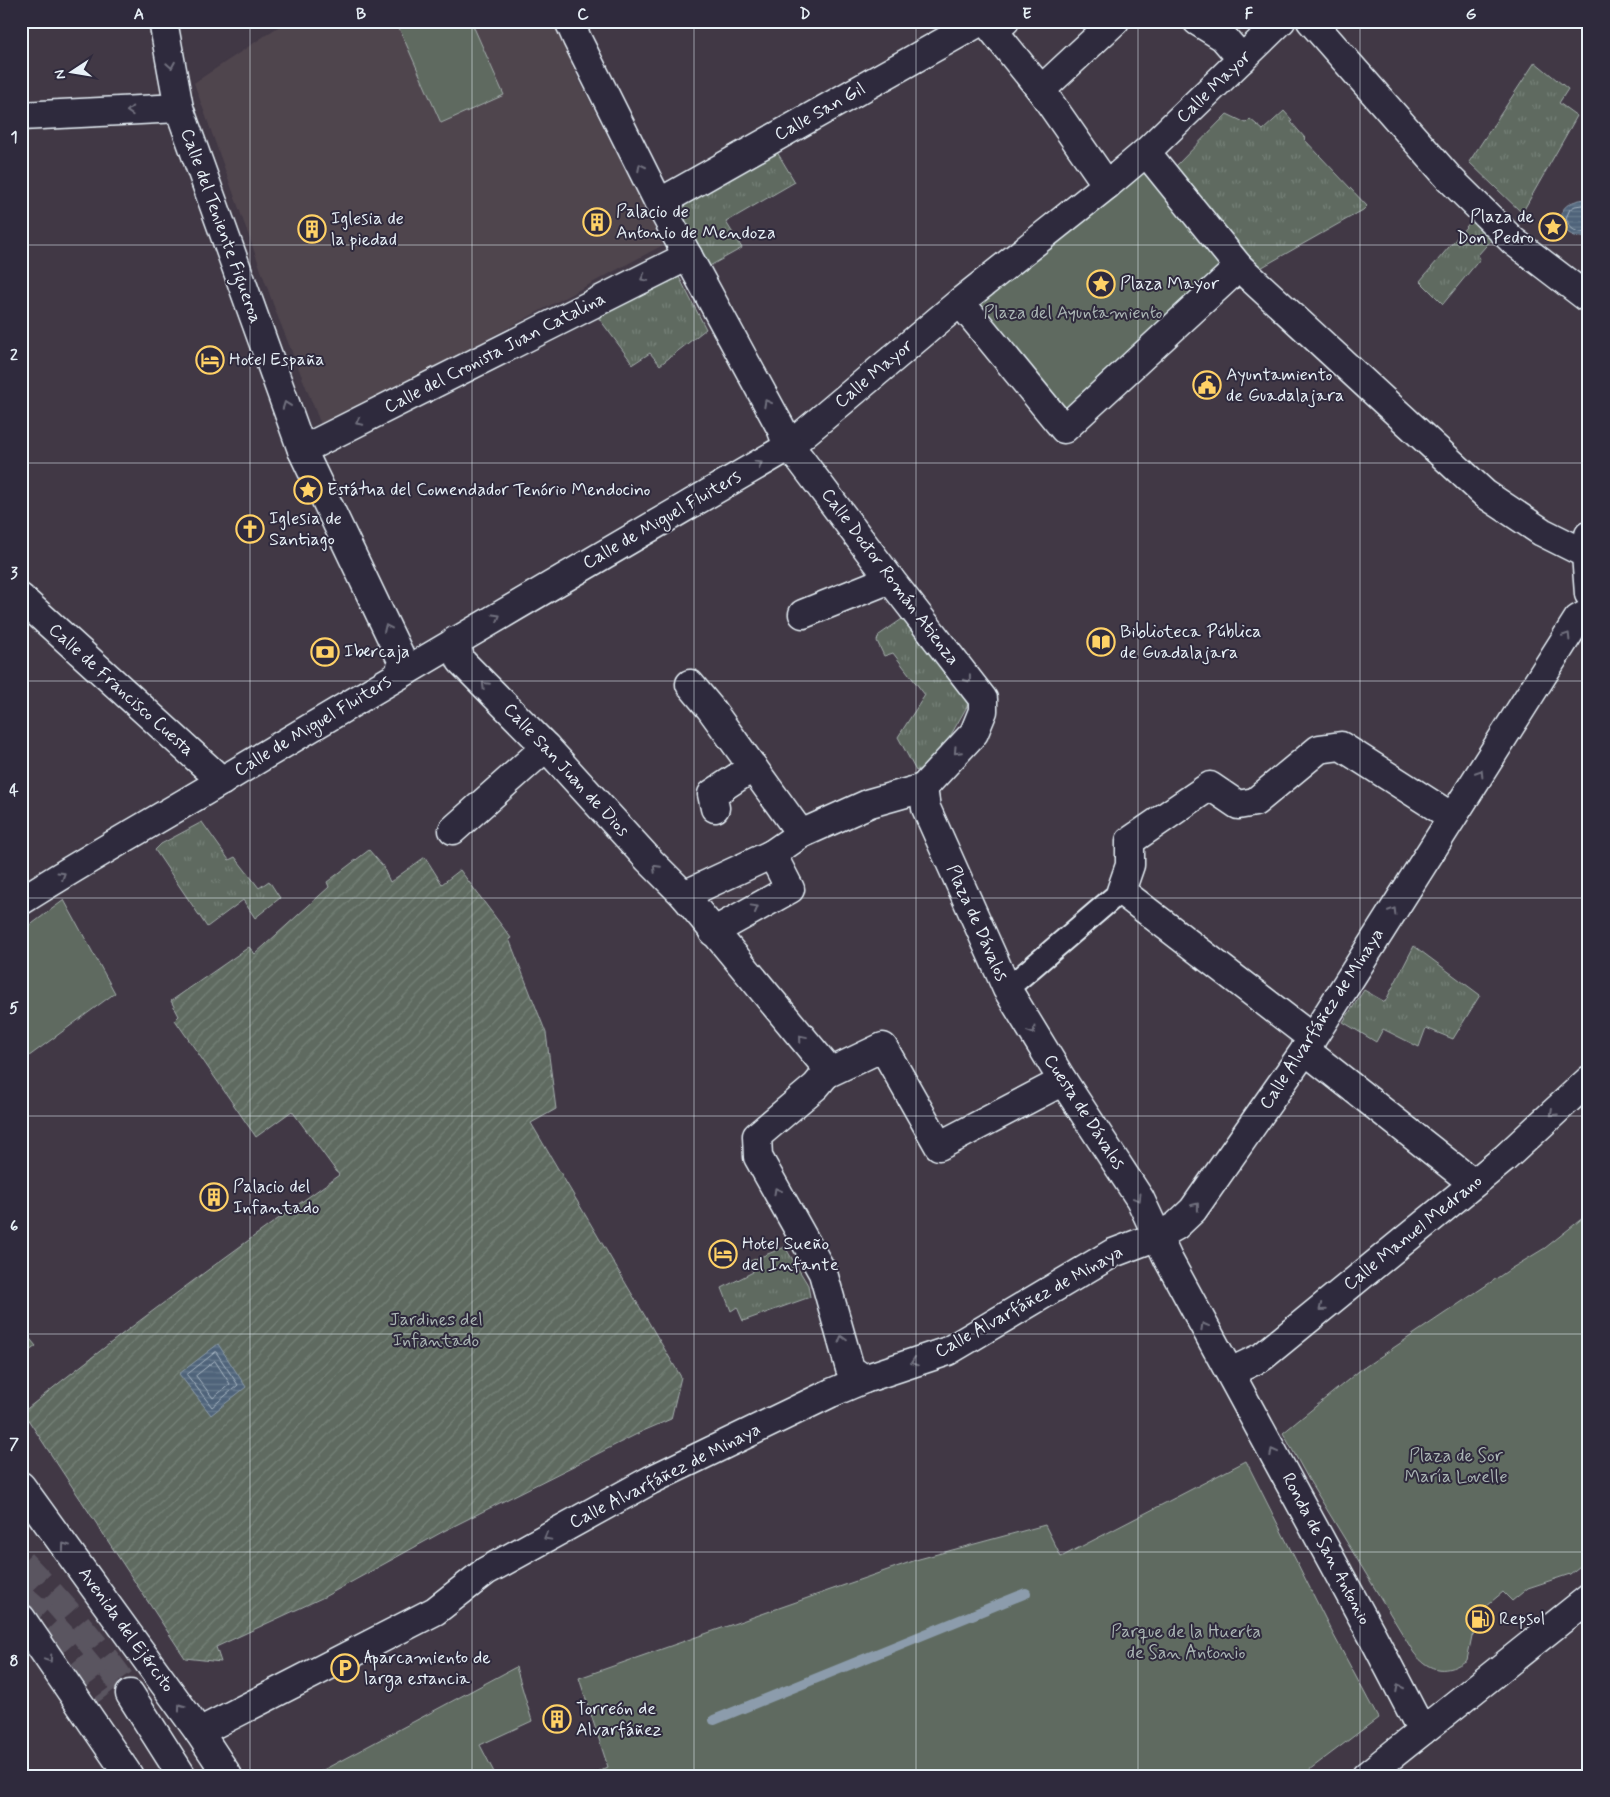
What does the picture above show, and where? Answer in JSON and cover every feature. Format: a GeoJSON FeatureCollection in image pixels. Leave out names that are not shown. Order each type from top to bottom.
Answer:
{"type":"FeatureCollection","features":[{"type":"Feature","properties":{"kind":"street","name":"Calle del Teniente Figueroa"},"geometry":{"type":"LineString","coordinates":[[163,21],[179,108],[302,450],[402,660],[400,673]]}},
{"type":"Feature","properties":{"kind":"street"},"geometry":{"type":"LineString","coordinates":[[569,21],[659,203],[781,428],[788,447]]}},
{"type":"Feature","properties":{"kind":"street","name":"Calle San Gil"},"geometry":{"type":"LineString","coordinates":[[659,203],[981,21]]}},
{"type":"Feature","properties":{"kind":"street"},"geometry":{"type":"LineString","coordinates":[[1005,21],[992,29],[1041,90],[1107,185]]}},
{"type":"Feature","properties":{"kind":"street"},"geometry":{"type":"LineString","coordinates":[[1041,90],[1115,21]]}},
{"type":"Feature","properties":{"kind":"street"},"geometry":{"type":"LineString","coordinates":[[1197,21],[1223,37],[1242,59]]}},
{"type":"Feature","properties":{"kind":"street","name":"Calle Mayor"},"geometry":{"type":"LineString","coordinates":[[1146,152],[1280,21]]}},
{"type":"Feature","properties":{"kind":"street"},"geometry":{"type":"LineString","coordinates":[[1311,21],[1449,178],[1513,241],[1589,299]]}},
{"type":"Feature","properties":{"kind":"street"},"geometry":{"type":"LineString","coordinates":[[21,116],[179,108]]}},
{"type":"Feature","properties":{"kind":"street"},"geometry":{"type":"LineString","coordinates":[[1239,267],[1064,429],[960,302],[1146,152],[1239,267],[1485,494],[1542,532],[1588,544],[1589,594]]}},
{"type":"Feature","properties":{"kind":"street","name":"Calle del Cronista Juan Catalina"},"geometry":{"type":"LineString","coordinates":[[302,450],[688,256]]}},
{"type":"Feature","properties":{"kind":"street","name":"Calle Mayor"},"geometry":{"type":"LineString","coordinates":[[788,447],[960,302]]}},
{"type":"Feature","properties":{"kind":"street","name":"Calle Doctor Román Atienza"},"geometry":{"type":"LineString","coordinates":[[788,447],[800,459],[983,699],[983,711],[974,732],[923,788]]}},
{"type":"Feature","properties":{"kind":"street","name":"Calle de Miguel Fluiters"},"geometry":{"type":"LineString","coordinates":[[21,901],[400,673],[788,447]]}},
{"type":"Feature","properties":{"kind":"street"},"geometry":{"type":"LineString","coordinates":[[803,614],[890,579]]}},
{"type":"Feature","properties":{"kind":"street","name":"Calle de Francisco Cuesta"},"geometry":{"type":"LineString","coordinates":[[21,598],[222,781]]}},
{"type":"Feature","properties":{"kind":"street","name":"Calle Alvarfáñez de Minaya"},"geometry":{"type":"LineString","coordinates":[[200,1732],[435,1611],[486,1571],[651,1480],[831,1393],[864,1379],[948,1351],[1114,1253],[1158,1236],[1176,1226],[1193,1210],[1308,1044],[1578,619],[1589,612]]}},
{"type":"Feature","properties":{"kind":"street","name":"Calle San Juan de Dios"},"geometry":{"type":"LineString","coordinates":[[455,641],[461,661],[546,746],[648,859],[684,895],[824,1064],[826,1074]]}},
{"type":"Feature","properties":{"kind":"street"},"geometry":{"type":"LineString","coordinates":[[690,684],[710,708],[801,834]]}},
{"type":"Feature","properties":{"kind":"street"},"geometry":{"type":"LineString","coordinates":[[453,830],[546,746]]}},
{"type":"Feature","properties":{"kind":"street"},"geometry":{"type":"LineString","coordinates":[[1452,817],[1341,746],[1318,749],[1254,802],[1238,805],[1210,786],[1130,841],[1130,865],[1121,891],[1308,1044],[1473,1184]]}},
{"type":"Feature","properties":{"kind":"street"},"geometry":{"type":"LineString","coordinates":[[715,808],[712,794],[753,767]]}},
{"type":"Feature","properties":{"kind":"street"},"geometry":{"type":"LineString","coordinates":[[684,895],[772,854],[801,834],[870,803],[923,788]]}},
{"type":"Feature","properties":{"kind":"street","name":"Plaza de Dávalos"},"geometry":{"type":"LineString","coordinates":[[923,788],[926,808],[1007,989]]}},
{"type":"Feature","properties":{"kind":"street"},"geometry":{"type":"LineString","coordinates":[[713,932],[790,889],[772,854]]}},
{"type":"Feature","properties":{"kind":"street","name":"Cuesta de Dávalos"},"geometry":{"type":"LineString","coordinates":[[1007,989],[1063,1081],[1140,1199],[1168,1259],[1228,1368]]}},
{"type":"Feature","properties":{"kind":"street"},"geometry":{"type":"LineString","coordinates":[[864,1379],[850,1369],[824,1273],[758,1157],[757,1136],[816,1086],[826,1074],[883,1046],[939,1146],[1063,1081]]}},
{"type":"Feature","properties":{"kind":"street","name":"Calle Manuel Medrano"},"geometry":{"type":"LineString","coordinates":[[1228,1368],[1239,1368],[1262,1356],[1505,1158],[1589,1080]]}},
{"type":"Feature","properties":{"kind":"street","name":"Ronda de San Antonio"},"geometry":{"type":"LineString","coordinates":[[1228,1368],[1422,1731]]}},
{"type":"Feature","properties":{"kind":"street","name":"Avenida del Ejército"},"geometry":{"type":"LineString","coordinates":[[21,1486],[200,1732],[228,1776]]}},
{"type":"Feature","properties":{"kind":"street"},"geometry":{"type":"LineString","coordinates":[[1366,1776],[1589,1598]]}},
{"type":"Feature","properties":{"kind":"street"},"geometry":{"type":"LineString","coordinates":[[21,1618],[129,1776]]}},
{"type":"Feature","properties":{"kind":"street","name":"Avenida del Ejército"},"geometry":{"type":"LineString","coordinates":[[170,1776],[124,1700],[182,1776]]}},
{"type":"Feature","properties":{"kind":"lane","name":"Plaza de Dávalos"},"geometry":{"type":"LineString","coordinates":[[1007,989],[1121,891]]}},
{"type":"Feature","properties":{"kind":"shaded area"},"geometry":{"type":"Polygon","coordinates":[[[292,21],[553,21],[580,82],[663,245],[322,427],[276,312],[194,83],[284,23],[292,21]]]}},
{"type":"Feature","properties":{"kind":"green space"},"geometry":{"type":"Polygon","coordinates":[[[396,21],[471,21],[504,95],[441,123],[396,21]]]}},
{"type":"Feature","properties":{"kind":"green space"},"geometry":{"type":"Polygon","coordinates":[[[1535,62],[1568,89],[1559,103],[1577,116],[1522,213],[1469,162],[1535,62]]]}},
{"type":"Feature","properties":{"kind":"green space"},"geometry":{"type":"Polygon","coordinates":[[[1284,111],[1304,139],[1367,206],[1257,270],[1174,168],[1227,114],[1246,123],[1250,119],[1263,130],[1284,111]]]}},
{"type":"Feature","properties":{"kind":"green space"},"geometry":{"type":"Polygon","coordinates":[[[777,152],[795,182],[726,222],[742,248],[706,268],[676,209],[777,152]]]}},
{"type":"Feature","properties":{"kind":"green space","name":"Plaza del Ayuntamiento"},"geometry":{"type":"Polygon","coordinates":[[[1146,152],[1239,267],[1064,429],[960,302],[1146,152]]]}},
{"type":"Feature","properties":{"kind":"green space"},"geometry":{"type":"Polygon","coordinates":[[[1472,220],[1493,238],[1478,255],[1480,259],[1443,304],[1420,281],[1472,220]]]}},
{"type":"Feature","properties":{"kind":"green space"},"geometry":{"type":"Polygon","coordinates":[[[678,275],[706,329],[660,365],[650,353],[633,364],[598,317],[678,275]]]}},
{"type":"Feature","properties":{"kind":"green space"},"geometry":{"type":"Polygon","coordinates":[[[905,617],[973,696],[936,761],[916,771],[898,737],[925,695],[893,653],[884,656],[877,641],[879,635],[905,617]]]}},
{"type":"Feature","properties":{"kind":"green space"},"geometry":{"type":"Polygon","coordinates":[[[202,822],[229,860],[235,857],[259,888],[269,881],[280,898],[255,918],[243,900],[207,927],[155,850],[161,844],[202,822]]]}},
{"type":"Feature","properties":{"kind":"green space","name":"Jardines del Infantado"},"geometry":{"type":"Polygon","coordinates":[[[369,850],[382,865],[390,882],[425,857],[442,884],[460,870],[511,938],[509,939],[546,1033],[556,1109],[531,1123],[681,1377],[671,1419],[643,1431],[444,1531],[324,1597],[216,1647],[221,1662],[185,1658],[23,1412],[140,1321],[339,1175],[292,1111],[256,1137],[175,1020],[179,1016],[171,1001],[249,947],[255,954],[329,887],[327,882],[369,850]]]}},
{"type":"Feature","properties":{"kind":"green space"},"geometry":{"type":"Polygon","coordinates":[[[64,900],[115,993],[21,1062],[21,932],[64,900]]]}},
{"type":"Feature","properties":{"kind":"green space"},"geometry":{"type":"Polygon","coordinates":[[[1414,946],[1480,995],[1453,1039],[1426,1028],[1419,1047],[1383,1029],[1376,1042],[1343,1022],[1364,990],[1385,1002],[1414,946]]]}},
{"type":"Feature","properties":{"kind":"green space","name":"Plaza de Sor María Lovelle"},"geometry":{"type":"Polygon","coordinates":[[[1589,1213],[1589,1559],[1570,1574],[1528,1588],[1512,1601],[1503,1592],[1468,1621],[1476,1631],[1472,1636],[1467,1660],[1453,1668],[1433,1668],[1426,1665],[1414,1653],[1309,1480],[1283,1433],[1359,1371],[1512,1268],[1545,1248],[1589,1213]]]}},
{"type":"Feature","properties":{"kind":"green space"},"geometry":{"type":"Polygon","coordinates":[[[785,1247],[808,1285],[810,1297],[743,1321],[737,1307],[731,1311],[722,1288],[753,1272],[748,1262],[785,1247]]]}},
{"type":"Feature","properties":{"kind":"green space"},"geometry":{"type":"Polygon","coordinates":[[[21,1328],[36,1346],[21,1357],[21,1328]]]}},
{"type":"Feature","properties":{"kind":"green space","name":"Parque de la Huerta de San Antonio"},"geometry":{"type":"Polygon","coordinates":[[[1246,1461],[1332,1632],[1378,1718],[1301,1776],[589,1776],[608,1767],[579,1678],[919,1559],[1045,1525],[1061,1557],[1246,1461]]]}},
{"type":"Feature","properties":{"kind":"green space"},"geometry":{"type":"Polygon","coordinates":[[[516,1667],[532,1721],[480,1745],[496,1776],[312,1776],[516,1667]]]}},
{"type":"Feature","properties":{"kind":"water"},"geometry":{"type":"Polygon","coordinates":[[[1589,200],[1589,236],[1579,237],[1570,234],[1564,229],[1561,222],[1561,214],[1565,207],[1574,202],[1589,200]]]}},
{"type":"Feature","properties":{"kind":"water"},"geometry":{"type":"Polygon","coordinates":[[[218,1344],[246,1387],[211,1415],[179,1374],[218,1344]]]}},
{"type":"Feature","properties":{"kind":"waterway"},"geometry":{"type":"LineString","coordinates":[[714,1720],[1026,1593]]}},
{"type":"Feature","properties":{"kind":"tunnel"},"geometry":{"type":"LineString","coordinates":[[21,1563],[78,1626],[130,1694]]}},
{"type":"Feature","properties":{"kind":"tunnel"},"geometry":{"type":"LineString","coordinates":[[21,1597],[68,1643],[109,1694]]}},
{"type":"Feature","properties":{"kind":"place","name":"Palacio de Antonio de Mendoza"},"geometry":{"type":"Point","coordinates":[597,222]}},
{"type":"Feature","properties":{"kind":"place","name":"Plaza de Don Pedro"},"geometry":{"type":"Point","coordinates":[1553,227]}},
{"type":"Feature","properties":{"kind":"place","name":"Iglesia de la piedad"},"geometry":{"type":"Point","coordinates":[312,229]}},
{"type":"Feature","properties":{"kind":"place","name":"Plaza Mayor"},"geometry":{"type":"Point","coordinates":[1101,284]}},
{"type":"Feature","properties":{"kind":"place","name":"Hotel España"},"geometry":{"type":"Point","coordinates":[210,360]}},
{"type":"Feature","properties":{"kind":"place","name":"Ayuntamiento de Guadalajara"},"geometry":{"type":"Point","coordinates":[1207,385]}},
{"type":"Feature","properties":{"kind":"place","name":"Estátua del Comendador Tenório Mendocino"},"geometry":{"type":"Point","coordinates":[308,490]}},
{"type":"Feature","properties":{"kind":"place","name":"Iglesia de Santiago"},"geometry":{"type":"Point","coordinates":[250,529]}},
{"type":"Feature","properties":{"kind":"place","name":"Biblioteca Pública de Guadalajara"},"geometry":{"type":"Point","coordinates":[1101,642]}},
{"type":"Feature","properties":{"kind":"place","name":"Ibercaja"},"geometry":{"type":"Point","coordinates":[325,652]}},
{"type":"Feature","properties":{"kind":"place","name":"Palacio del Infantado"},"geometry":{"type":"Point","coordinates":[214,1197]}},
{"type":"Feature","properties":{"kind":"place","name":"Hotel Sueño del Infante"},"geometry":{"type":"Point","coordinates":[723,1254]}},
{"type":"Feature","properties":{"kind":"place","name":"Repsol"},"geometry":{"type":"Point","coordinates":[1480,1619]}},
{"type":"Feature","properties":{"kind":"place","name":"Aparcamiento de larga estancia"},"geometry":{"type":"Point","coordinates":[345,1668]}},
{"type":"Feature","properties":{"kind":"place","name":"Torreón de Alvarfáñez"},"geometry":{"type":"Point","coordinates":[557,1719]}}]}
